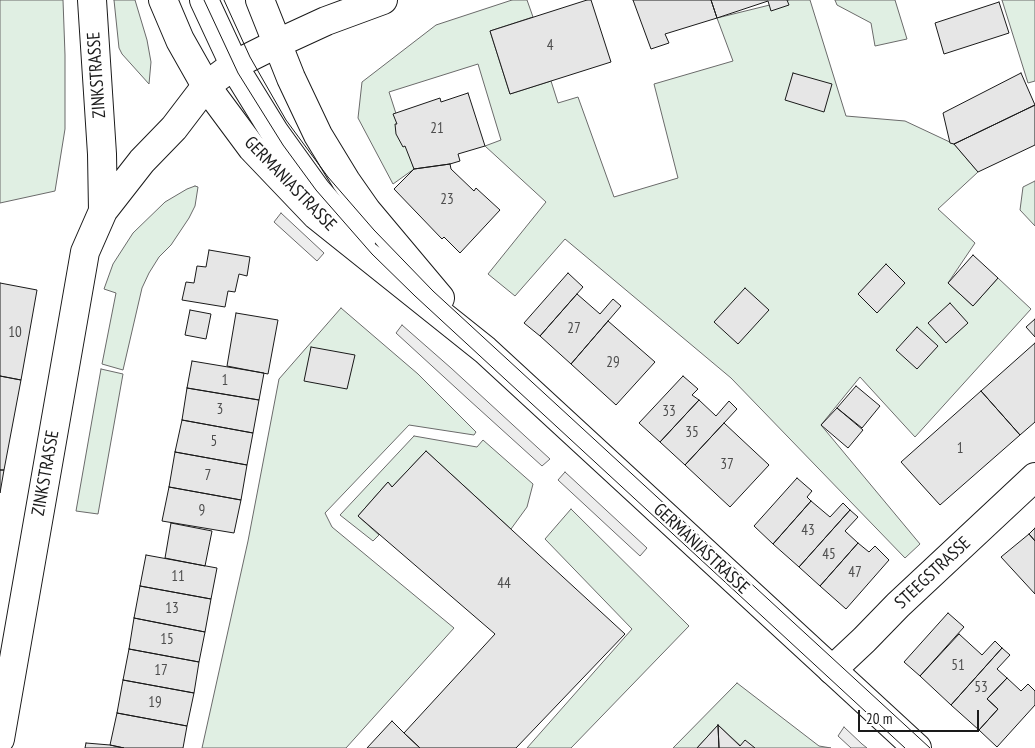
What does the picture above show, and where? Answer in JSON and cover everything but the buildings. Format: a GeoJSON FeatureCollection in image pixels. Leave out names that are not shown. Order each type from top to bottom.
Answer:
{"type":"FeatureCollection","features":[{"type":"Feature","properties":{"kind":"main road","name":"ZINKSTRASSE"},"geometry":{"type":"LineString","coordinates":[[92,0],[102,154],[103,210]]}},
{"type":"Feature","properties":{"kind":"main road","name":"GERMANIASTRASSE"},"geometry":{"type":"LineString","coordinates":[[163,0],[180,40],[206,86],[252,148],[316,215],[485,350],[917,748]]}},
{"type":"Feature","properties":{"kind":"main road"},"geometry":{"type":"LineString","coordinates":[[204,0],[242,61],[328,177],[374,230],[485,350]]}},
{"type":"Feature","properties":{"kind":"main road"},"geometry":{"type":"LineString","coordinates":[[224,0],[242,61]]}},
{"type":"Feature","properties":{"kind":"main road","name":"GERMANIASTRASSE"},"geometry":{"type":"LineString","coordinates":[[260,0],[276,44],[308,116],[346,181],[392,242],[485,350]]}},
{"type":"Feature","properties":{"kind":"main road","name":"ZINKSTRASSE"},"geometry":{"type":"LineString","coordinates":[[0,739],[85,252],[103,210],[142,160],[174,128],[206,86],[242,61],[276,44],[326,20],[383,0]]}},
{"type":"Feature","properties":{"kind":"main road","name":"STEEGSTRASSE"},"geometry":{"type":"LineString","coordinates":[[832,670],[898,605],[1035,477]]}},
{"type":"Feature","properties":{"kind":"green space"},"geometry":{"type":"Polygon","coordinates":[[[0,0],[63,0],[65,129],[55,191],[0,203],[0,0]]]}},
{"type":"Feature","properties":{"kind":"green space"},"geometry":{"type":"Polygon","coordinates":[[[114,0],[135,0],[147,40],[151,62],[149,84],[122,54],[119,48],[114,0]]]}},
{"type":"Feature","properties":{"kind":"green space"},"geometry":{"type":"Polygon","coordinates":[[[512,0],[527,0],[533,17],[490,31],[510,94],[551,81],[558,103],[578,97],[614,197],[678,178],[654,84],[733,61],[717,18],[790,0],[810,0],[846,116],[905,121],[954,144],[978,172],[938,209],[975,243],[948,283],[973,306],[998,278],[1031,309],[915,437],[860,377],[821,425],[920,544],[905,558],[731,378],[565,239],[515,296],[488,274],[546,202],[485,146],[501,140],[478,64],[389,92],[414,169],[393,184],[358,118],[362,82],[436,25],[512,0]]]}},
{"type":"Feature","properties":{"kind":"green space"},"geometry":{"type":"Polygon","coordinates":[[[835,0],[895,0],[907,39],[875,46],[871,23],[837,5],[835,0]]]}},
{"type":"Feature","properties":{"kind":"green space"},"geometry":{"type":"Polygon","coordinates":[[[1002,0],[1035,0],[1035,81],[1028,83],[1002,0]]]}},
{"type":"Feature","properties":{"kind":"green space"},"geometry":{"type":"Polygon","coordinates":[[[1035,181],[1035,226],[1020,210],[1023,187],[1035,181]]]}},
{"type":"Feature","properties":{"kind":"green space"},"geometry":{"type":"Polygon","coordinates":[[[195,186],[198,187],[195,206],[189,218],[171,245],[159,257],[142,288],[123,370],[102,364],[116,293],[104,289],[113,264],[133,233],[165,202],[195,186]]]}},
{"type":"Feature","properties":{"kind":"green space"},"geometry":{"type":"Polygon","coordinates":[[[341,308],[418,374],[476,432],[474,435],[409,425],[325,513],[332,527],[454,628],[346,748],[202,748],[248,541],[279,379],[341,308]]]}},
{"type":"Feature","properties":{"kind":"green space"},"geometry":{"type":"Polygon","coordinates":[[[101,369],[123,374],[98,514],[76,511],[101,369]]]}},
{"type":"Feature","properties":{"kind":"green space"},"geometry":{"type":"Polygon","coordinates":[[[414,436],[477,447],[483,440],[533,484],[527,507],[511,529],[426,451],[392,487],[388,482],[358,516],[379,535],[373,541],[340,515],[414,436]]]}},
{"type":"Feature","properties":{"kind":"green space"},"geometry":{"type":"Polygon","coordinates":[[[571,509],[689,626],[571,748],[527,748],[632,629],[545,539],[571,509]]]}},
{"type":"Feature","properties":{"kind":"green space"},"geometry":{"type":"Polygon","coordinates":[[[737,683],[819,746],[831,748],[743,748],[718,725],[697,748],[673,748],[737,683]]]}},
{"type":"Feature","properties":{"kind":"shaded area"},"geometry":{"type":"Polygon","coordinates":[[[281,213],[324,253],[317,261],[274,222],[281,213]]]}},
{"type":"Feature","properties":{"kind":"shaded area"},"geometry":{"type":"Polygon","coordinates":[[[402,325],[550,459],[542,466],[468,399],[396,333],[402,325]]]}},
{"type":"Feature","properties":{"kind":"shaded area"},"geometry":{"type":"Polygon","coordinates":[[[565,472],[647,548],[640,556],[558,480],[565,472]]]}},
{"type":"Feature","properties":{"kind":"shaded area"},"geometry":{"type":"Polygon","coordinates":[[[844,727],[867,748],[851,748],[838,736],[844,727]]]}},
{"type":"Feature","properties":{"kind":"tram line"},"geometry":{"type":"LineString","coordinates":[[204,0],[238,73],[283,145],[316,190],[372,254],[415,296],[905,748]]}},
{"type":"Feature","properties":{"kind":"tram line"},"geometry":{"type":"LineString","coordinates":[[224,0],[250,57],[286,120],[328,177],[374,230],[433,291],[930,748]]}}]}
